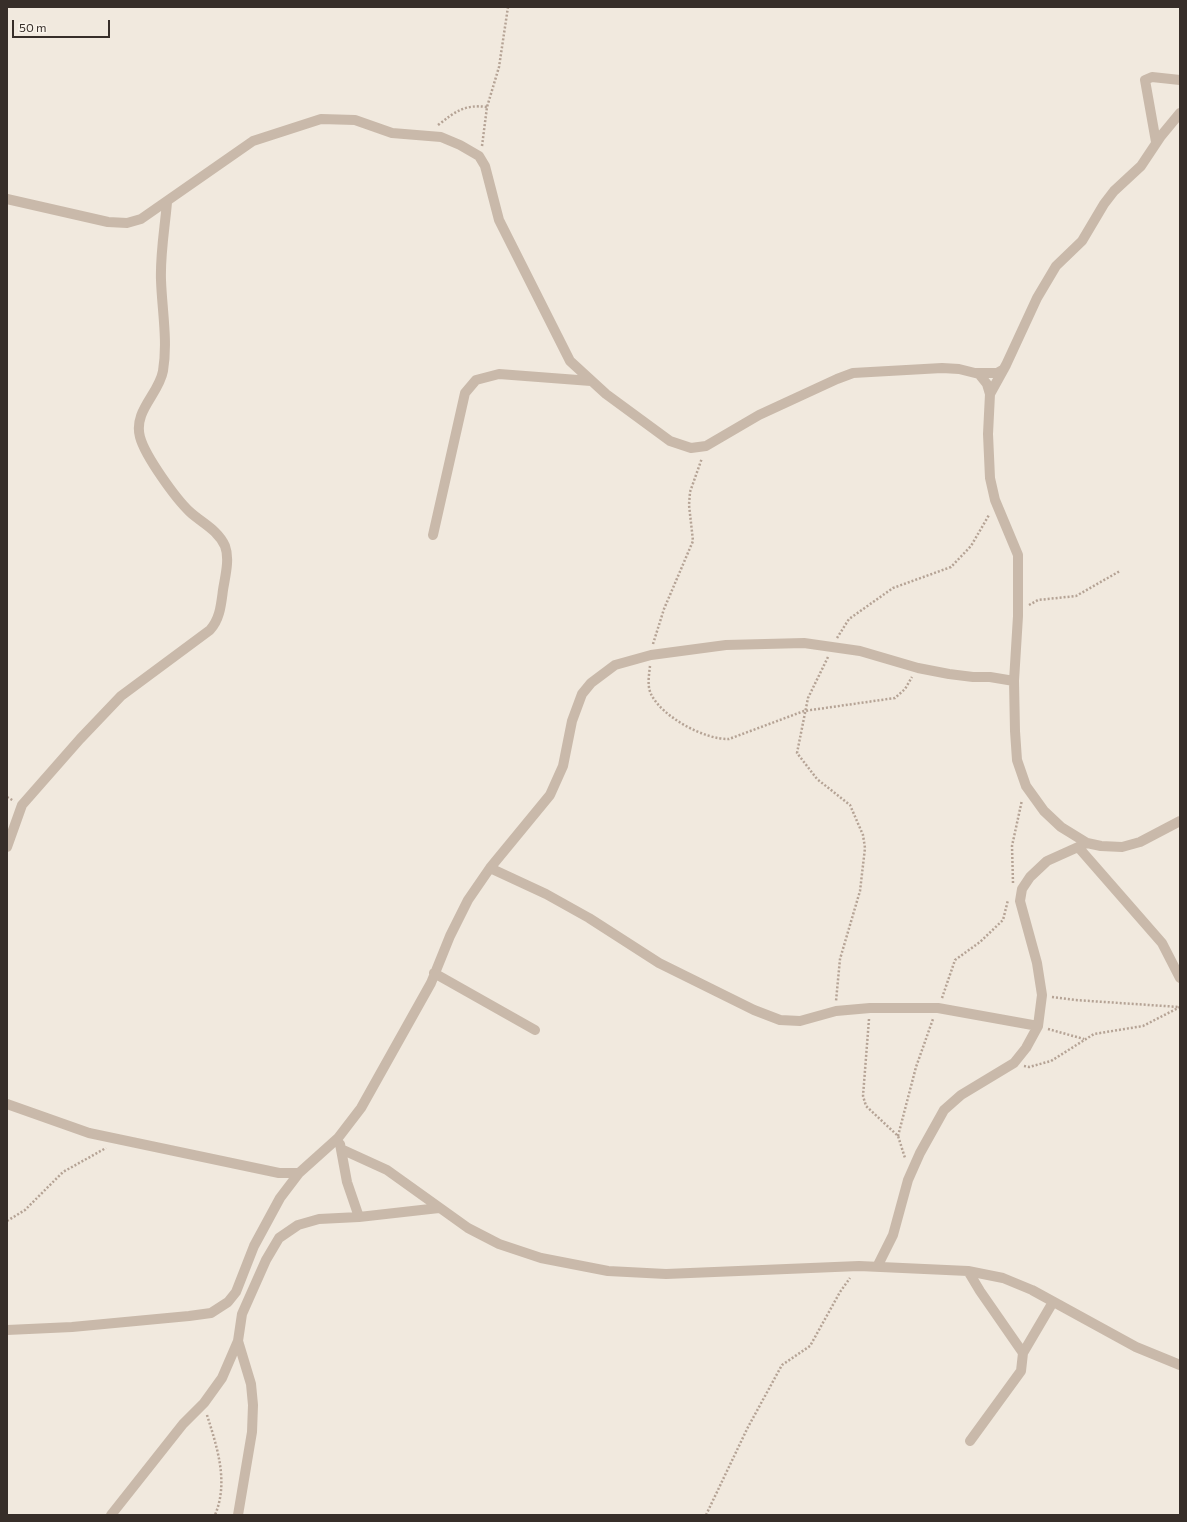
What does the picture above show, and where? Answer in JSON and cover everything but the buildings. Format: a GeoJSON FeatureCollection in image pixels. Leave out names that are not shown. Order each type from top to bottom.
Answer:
{"type":"FeatureCollection","features":[{"type":"Feature","properties":{"kind":"street"},"geometry":{"type":"LineString","coordinates":[[1156,142],[1144,84],[1145,80],[1152,76],[1180,80]]}},
{"type":"Feature","properties":{"kind":"street"},"geometry":{"type":"LineString","coordinates":[[990,394],[1004,369],[1037,298],[1056,266],[1082,241],[1104,204],[1114,192],[1141,166],[1156,142],[1180,113]]}},
{"type":"Feature","properties":{"kind":"street"},"geometry":{"type":"LineString","coordinates":[[7,199],[108,222],[127,224],[141,219],[167,202],[212,168],[253,141],[321,119],[355,120],[392,133],[441,137],[460,145],[479,156],[485,166],[499,220],[570,361],[606,394],[670,441],[691,448],[706,446],[759,415],[853,373],[959,368],[979,374],[987,384],[990,394],[990,478],[998,506],[1018,555],[1018,616],[1014,681],[1017,760],[1026,786],[1044,811],[1083,846],[1162,943],[1180,978]]}},
{"type":"Feature","properties":{"kind":"street"},"geometry":{"type":"LineString","coordinates":[[7,847],[22,805],[80,739],[121,696],[210,630],[216,624],[219,616],[227,554],[224,545],[219,535],[183,504],[146,452],[140,436],[139,423],[142,411],[158,385],[165,361],[161,278],[167,202]]}},
{"type":"Feature","properties":{"kind":"street"},"geometry":{"type":"LineString","coordinates":[[975,373],[997,372],[1004,369]]}},
{"type":"Feature","properties":{"kind":"street"},"geometry":{"type":"LineString","coordinates":[[433,535],[465,393],[476,380],[499,374],[591,381]]}},
{"type":"Feature","properties":{"kind":"street"},"geometry":{"type":"LineString","coordinates":[[7,1330],[72,1327],[211,1313],[228,1302],[236,1292],[264,1226],[280,1198],[299,1173],[338,1138],[361,1108],[384,1069],[434,973],[468,900],[490,868],[550,795],[563,766],[572,721],[582,694],[591,683],[615,665],[651,655],[726,645],[804,643],[860,651],[918,668],[949,674],[973,677],[990,677],[1014,681]]}},
{"type":"Feature","properties":{"kind":"street"},"geometry":{"type":"LineString","coordinates":[[878,1266],[893,1235],[908,1180],[920,1153],[944,1110],[961,1095],[1014,1063],[1026,1048],[1038,1026],[1042,995],[1036,962],[1020,901],[1022,889],[1030,877],[1047,861],[1083,846],[1122,847],[1140,842],[1180,821]]}},
{"type":"Feature","properties":{"kind":"street"},"geometry":{"type":"LineString","coordinates":[[490,868],[546,894],[590,918],[659,962],[754,1010],[780,1020],[800,1021],[836,1011],[870,1008],[938,1008],[1038,1026]]}},
{"type":"Feature","properties":{"kind":"street"},"geometry":{"type":"LineString","coordinates":[[434,973],[535,1030]]}},
{"type":"Feature","properties":{"kind":"street"},"geometry":{"type":"LineString","coordinates":[[7,1104],[89,1133],[280,1173],[299,1173]]}},
{"type":"Feature","properties":{"kind":"street"},"geometry":{"type":"LineString","coordinates":[[338,1138],[347,1182],[359,1217]]}},
{"type":"Feature","properties":{"kind":"street"},"geometry":{"type":"LineString","coordinates":[[340,1149],[387,1170],[468,1228],[499,1244],[541,1258],[608,1271],[666,1274],[859,1266],[968,1271],[1003,1278],[1032,1290],[1136,1347],[1180,1365]]}},
{"type":"Feature","properties":{"kind":"street"},"geometry":{"type":"LineString","coordinates":[[112,1515],[183,1424],[204,1403],[222,1378],[238,1341],[242,1314],[266,1260],[280,1238],[298,1225],[320,1219],[359,1217],[439,1208]]}},
{"type":"Feature","properties":{"kind":"street"},"geometry":{"type":"LineString","coordinates":[[968,1271],[1023,1353]]}},
{"type":"Feature","properties":{"kind":"street"},"geometry":{"type":"LineString","coordinates":[[970,1441],[1021,1372],[1023,1353],[1053,1302]]}},
{"type":"Feature","properties":{"kind":"street"},"geometry":{"type":"LineString","coordinates":[[238,1341],[250,1384],[252,1405],[252,1432],[238,1515]]}},
{"type":"Feature","properties":{"kind":"path"},"geometry":{"type":"LineString","coordinates":[[479,156],[487,107],[499,67],[508,7]]}},
{"type":"Feature","properties":{"kind":"path"},"geometry":{"type":"LineString","coordinates":[[424,135],[452,114],[465,107],[487,107]]}},
{"type":"Feature","properties":{"kind":"path"},"geometry":{"type":"LineString","coordinates":[[706,446],[690,492],[689,505],[693,541],[664,609],[651,655],[649,679],[650,693],[658,707],[691,728],[719,739],[730,739],[804,711],[895,698],[905,690],[918,668]]}},
{"type":"Feature","properties":{"kind":"path"},"geometry":{"type":"LineString","coordinates":[[836,1011],[840,959],[860,891],[865,848],[863,834],[850,805],[817,779],[797,753],[804,711],[808,698],[848,619],[893,588],[951,567],[971,546],[987,516],[998,506]]}},
{"type":"Feature","properties":{"kind":"path"},"geometry":{"type":"LineString","coordinates":[[1018,616],[1030,604],[1038,600],[1076,596],[1120,571]]}},
{"type":"Feature","properties":{"kind":"path"},"geometry":{"type":"LineString","coordinates":[[1011,890],[1013,883],[1012,846],[1019,810],[1026,786]]}},
{"type":"Feature","properties":{"kind":"path"},"geometry":{"type":"LineString","coordinates":[[908,1180],[906,1164],[898,1136],[916,1067],[955,960],[980,942],[1003,920],[1009,898]]}},
{"type":"Feature","properties":{"kind":"path"},"geometry":{"type":"LineString","coordinates":[[1042,995],[1075,1000],[1180,1007]]}},
{"type":"Feature","properties":{"kind":"path"},"geometry":{"type":"LineString","coordinates":[[1014,1063],[1029,1067],[1052,1061],[1084,1039],[1094,1034],[1143,1026],[1180,1007]]}},
{"type":"Feature","properties":{"kind":"path"},"geometry":{"type":"LineString","coordinates":[[870,1008],[863,1096],[866,1106],[898,1136]]}},
{"type":"Feature","properties":{"kind":"path"},"geometry":{"type":"LineString","coordinates":[[1038,1026],[1084,1039]]}},
{"type":"Feature","properties":{"kind":"path"},"geometry":{"type":"LineString","coordinates":[[7,1221],[25,1210],[63,1172],[121,1140]]}},
{"type":"Feature","properties":{"kind":"path"},"geometry":{"type":"LineString","coordinates":[[706,1515],[748,1427],[782,1365],[810,1346],[840,1292],[859,1266]]}},
{"type":"Feature","properties":{"kind":"path"},"geometry":{"type":"LineString","coordinates":[[204,1403],[221,1466],[219,1505],[215,1515]]}}]}
